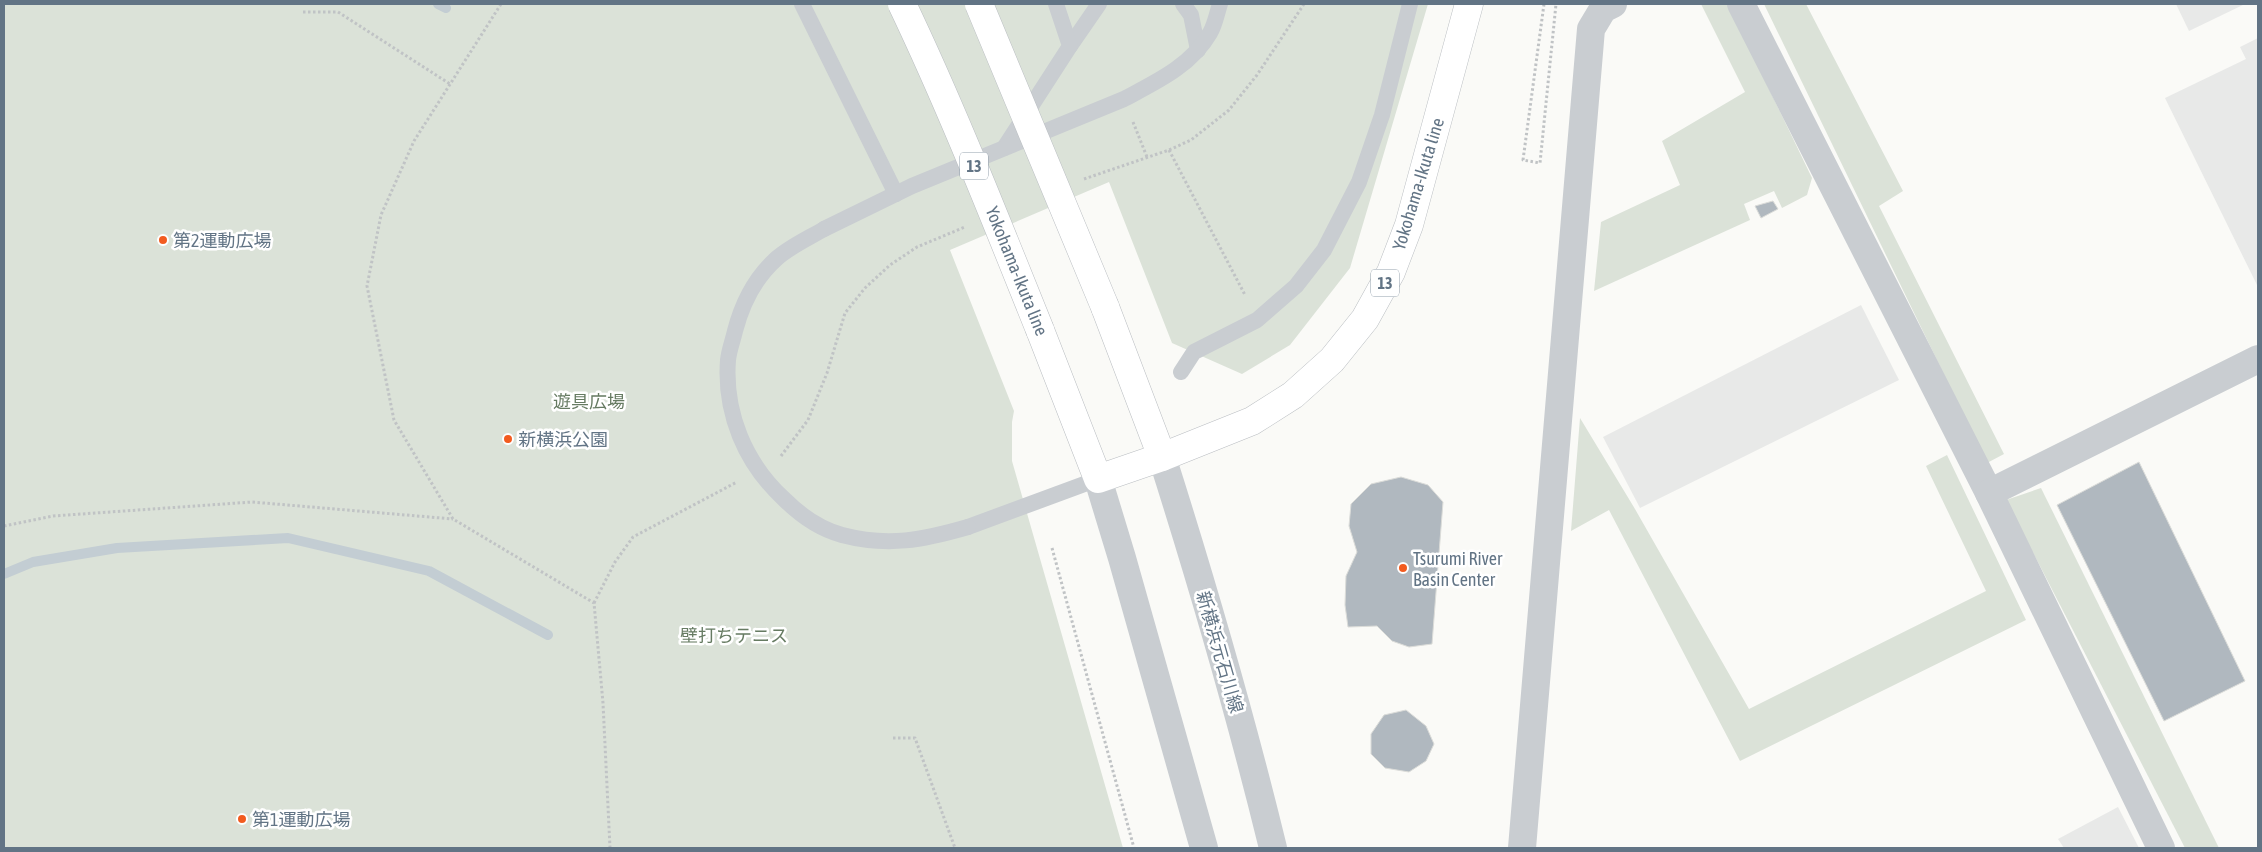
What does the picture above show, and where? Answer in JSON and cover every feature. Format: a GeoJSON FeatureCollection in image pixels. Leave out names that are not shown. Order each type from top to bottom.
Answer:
{"type":"FeatureCollection","features":[{"type":"Feature","properties":{"kind":"main road","name":"Yokohama-Ikuta line"},"geometry":{"type":"LineString","coordinates":[[902,4],[952,115],[1040,330],[1098,480],[1252,421],[1293,395],[1332,360],[1365,319],[1391,272],[1409,225],[1469,4]]}},
{"type":"Feature","properties":{"kind":"main road"},"geometry":{"type":"LineString","coordinates":[[979,4],[1051,173],[1105,307],[1162,457]]}},
{"type":"Feature","properties":{"kind":"street"},"geometry":{"type":"LineString","coordinates":[[1522,848],[1591,29],[1603,9],[1613,4]]}},
{"type":"Feature","properties":{"kind":"street"},"geometry":{"type":"LineString","coordinates":[[1741,4],[1989,492],[2161,848]]}},
{"type":"Feature","properties":{"kind":"street"},"geometry":{"type":"LineString","coordinates":[[1989,492],[2258,360]]}},
{"type":"Feature","properties":{"kind":"street","name":"新横浜元石川線"},"geometry":{"type":"LineString","coordinates":[[1162,457],[1188,538],[1256,777],[1273,848]]}},
{"type":"Feature","properties":{"kind":"street"},"geometry":{"type":"LineString","coordinates":[[1098,480],[1194,806],[1204,848]]}},
{"type":"Feature","properties":{"kind":"lane"},"geometry":{"type":"LineString","coordinates":[[802,4],[896,194]]}},
{"type":"Feature","properties":{"kind":"lane"},"geometry":{"type":"LineString","coordinates":[[1056,4],[1070,46]]}},
{"type":"Feature","properties":{"kind":"lane"},"geometry":{"type":"LineString","coordinates":[[1004,148],[1099,4]]}},
{"type":"Feature","properties":{"kind":"lane"},"geometry":{"type":"LineString","coordinates":[[1184,4],[1191,16],[1198,50]]}},
{"type":"Feature","properties":{"kind":"lane"},"geometry":{"type":"LineString","coordinates":[[1098,480],[968,527],[926,539],[899,542],[871,541],[840,534],[814,523],[795,510],[774,490],[755,467],[736,429],[728,393],[728,359],[739,317],[753,285],[777,258],[824,229],[896,194],[1124,99],[1157,82],[1180,67],[1198,50],[1211,32],[1220,4]]}},
{"type":"Feature","properties":{"kind":"lane"},"geometry":{"type":"LineString","coordinates":[[1181,372],[1194,352],[1257,320],[1296,286],[1324,250],[1359,182],[1382,115],[1410,4]]}},
{"type":"Feature","properties":{"kind":"path"},"geometry":{"type":"LineString","coordinates":[[453,519],[394,420],[367,286],[381,215],[414,141],[501,4]]}},
{"type":"Feature","properties":{"kind":"path"},"geometry":{"type":"LineString","coordinates":[[1079,181],[1169,150],[1191,140],[1229,110],[1257,75],[1304,4]]}},
{"type":"Feature","properties":{"kind":"path"},"geometry":{"type":"LineString","coordinates":[[1544,4],[1523,160],[1540,163],[1556,4]]}},
{"type":"Feature","properties":{"kind":"path"},"geometry":{"type":"LineString","coordinates":[[303,12],[338,12],[450,84]]}},
{"type":"Feature","properties":{"kind":"path"},"geometry":{"type":"LineString","coordinates":[[1124,99],[1147,157]]}},
{"type":"Feature","properties":{"kind":"path"},"geometry":{"type":"LineString","coordinates":[[1169,150],[1257,320]]}},
{"type":"Feature","properties":{"kind":"path"},"geometry":{"type":"LineString","coordinates":[[775,459],[783,454],[808,420],[827,373],[845,313],[865,288],[890,265],[917,247],[971,225]]}},
{"type":"Feature","properties":{"kind":"path"},"geometry":{"type":"LineString","coordinates":[[610,848],[594,603],[615,562],[633,537],[741,479]]}},
{"type":"Feature","properties":{"kind":"path"},"geometry":{"type":"LineString","coordinates":[[4,526],[53,516],[252,502],[453,519],[594,603]]}},
{"type":"Feature","properties":{"kind":"path"},"geometry":{"type":"LineString","coordinates":[[1052,548],[1134,848]]}},
{"type":"Feature","properties":{"kind":"path"},"geometry":{"type":"LineString","coordinates":[[893,738],[914,738],[955,848]]}},
{"type":"Feature","properties":{"kind":"shaded area"},"geometry":{"type":"Polygon","coordinates":[[[2176,4],[2245,4],[2189,31],[2176,4]]]}},
{"type":"Feature","properties":{"kind":"shaded area"},"geometry":{"type":"Polygon","coordinates":[[[2258,38],[2258,287],[2165,98],[2246,59],[2240,47],[2258,38]]]}},
{"type":"Feature","properties":{"kind":"shaded area"},"geometry":{"type":"Polygon","coordinates":[[[1861,305],[1899,380],[1640,508],[1603,437],[1861,305]]]}},
{"type":"Feature","properties":{"kind":"shaded area"},"geometry":{"type":"Polygon","coordinates":[[[2118,807],[2139,848],[2064,848],[2058,839],[2118,807]]]}},
{"type":"Feature","properties":{"kind":"green space","name":"新横浜公園"},"geometry":{"type":"Polygon","coordinates":[[[4,4],[1428,4],[1350,268],[1290,345],[1242,374],[1172,343],[1109,182],[950,250],[1014,411],[1012,422],[1012,461],[1123,848],[4,848],[4,4]]]}},
{"type":"Feature","properties":{"kind":"green space"},"geometry":{"type":"Polygon","coordinates":[[[1701,4],[1728,4],[1812,178],[1807,195],[1782,208],[1774,191],[1744,204],[1750,220],[1594,291],[1601,222],[1680,185],[1662,141],[1745,92],[1701,4]]]}},
{"type":"Feature","properties":{"kind":"green space"},"geometry":{"type":"Polygon","coordinates":[[[1764,4],[1806,4],[1903,191],[1879,206],[2004,454],[1987,463],[1764,4]]]}},
{"type":"Feature","properties":{"kind":"green space"},"geometry":{"type":"Polygon","coordinates":[[[1580,418],[1635,509],[1749,709],[1986,591],[1926,466],[1947,455],[2026,620],[1740,761],[1609,510],[1571,531],[1580,418]]]}},
{"type":"Feature","properties":{"kind":"green space"},"geometry":{"type":"Polygon","coordinates":[[[2041,488],[2219,848],[2185,848],[2006,500],[2041,488]]]}},
{"type":"Feature","properties":{"kind":"building"},"geometry":{"type":"Polygon","coordinates":[[[1773,201],[1778,209],[1761,218],[1755,206],[1773,201]]]}},
{"type":"Feature","properties":{"kind":"building"},"geometry":{"type":"Polygon","coordinates":[[[2139,462],[2245,681],[2164,721],[2057,505],[2139,462]]]}},
{"type":"Feature","properties":{"kind":"building"},"geometry":{"type":"Polygon","coordinates":[[[1401,477],[1428,485],[1443,502],[1432,644],[1409,647],[1392,641],[1377,626],[1348,627],[1345,605],[1346,576],[1357,552],[1349,526],[1351,504],[1371,484],[1401,477]]]}},
{"type":"Feature","properties":{"kind":"building"},"geometry":{"type":"Polygon","coordinates":[[[1406,710],[1426,726],[1434,744],[1426,761],[1409,772],[1385,768],[1371,754],[1371,734],[1384,715],[1406,710]]]}},
{"type":"Feature","properties":{"kind":"waterway"},"geometry":{"type":"LineString","coordinates":[[438,4],[446,8]]}},
{"type":"Feature","properties":{"kind":"waterway"},"geometry":{"type":"LineString","coordinates":[[4,574],[33,562],[117,548],[288,538],[429,571],[548,635]]}},
{"type":"Feature","properties":{"kind":"place","name":"第2運動広場"},"geometry":{"type":"Point","coordinates":[163,240]}},
{"type":"Feature","properties":{"kind":"place","name":"新横浜公園"},"geometry":{"type":"Point","coordinates":[508,439]}},
{"type":"Feature","properties":{"kind":"place","name":"Tsurumi River Basin Center"},"geometry":{"type":"Point","coordinates":[1403,568]}},
{"type":"Feature","properties":{"kind":"place","name":"第1運動広場"},"geometry":{"type":"Point","coordinates":[242,819]}},
{"type":"Feature","properties":{"kind":"park label","name":"遊具広場"},"geometry":{"type":"Point","coordinates":[589,401]}},
{"type":"Feature","properties":{"kind":"park label","name":"壁打ちテニス"},"geometry":{"type":"Point","coordinates":[734,635]}}]}
